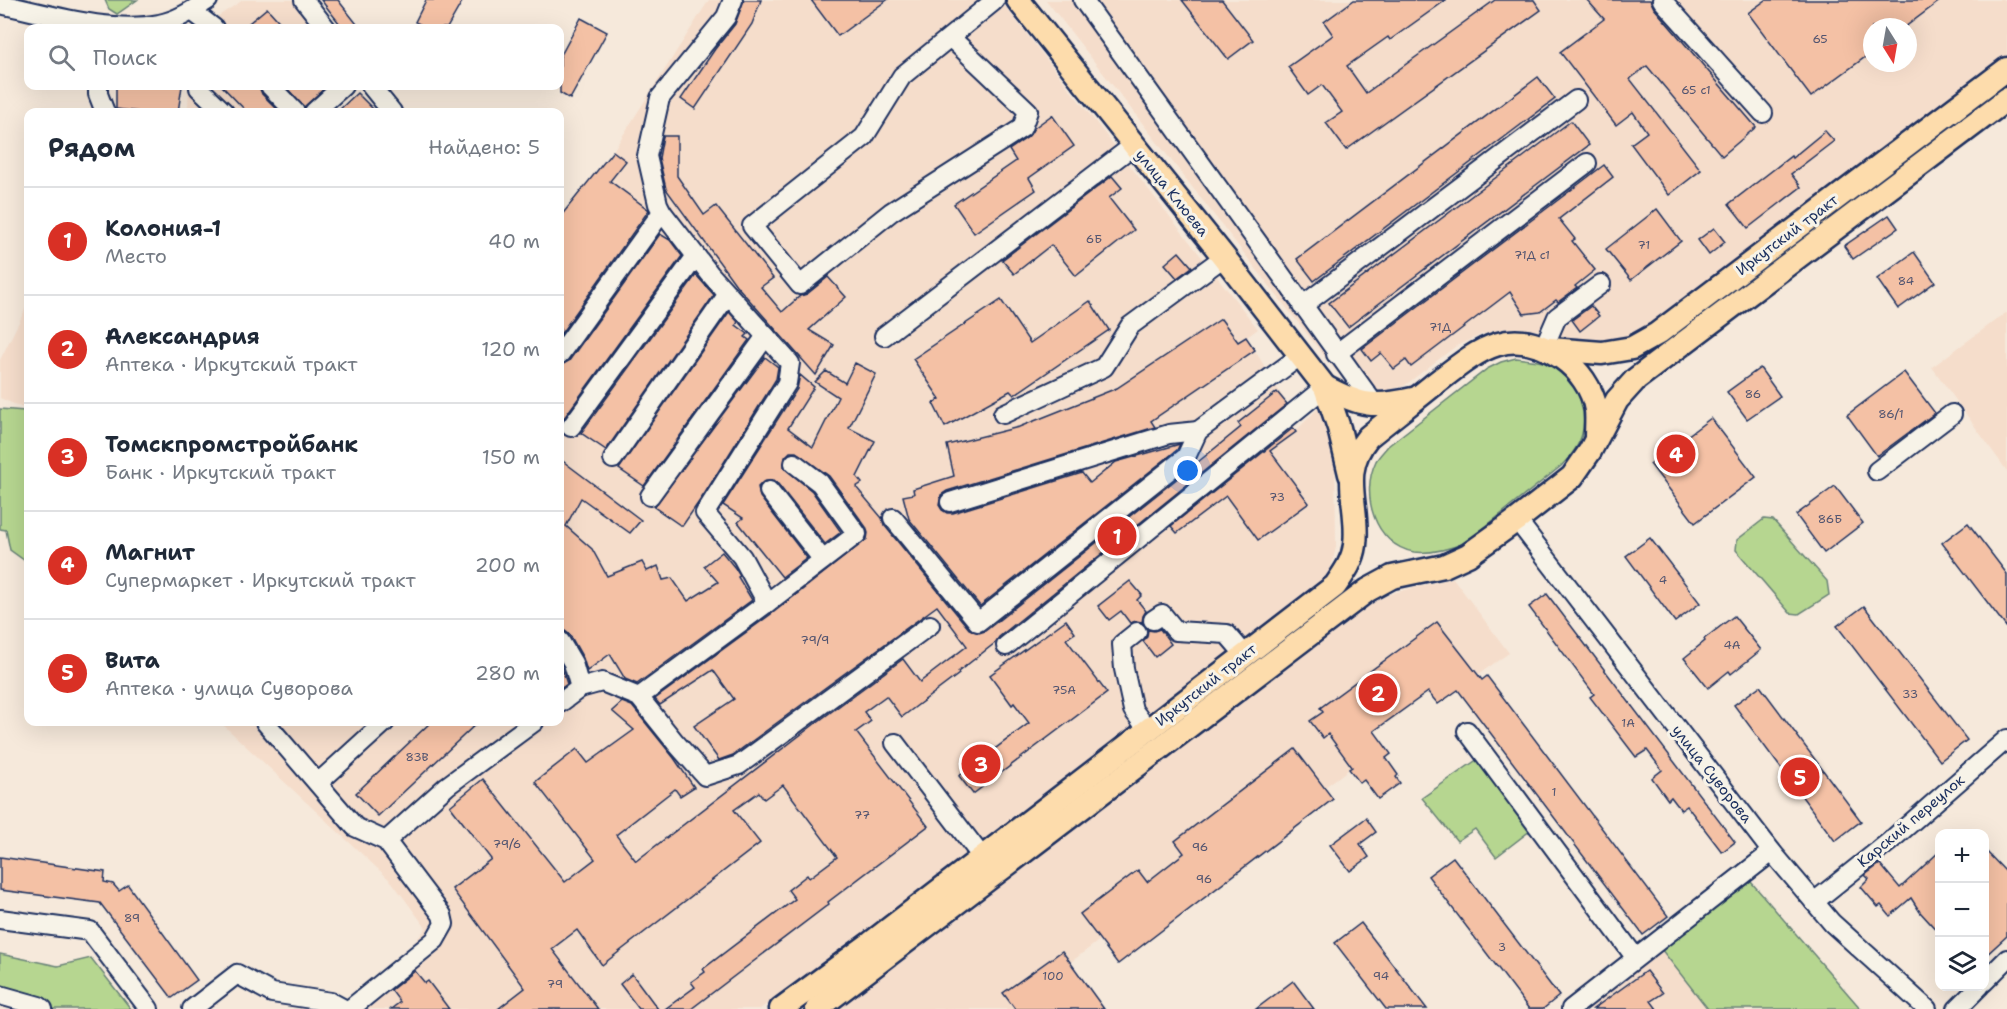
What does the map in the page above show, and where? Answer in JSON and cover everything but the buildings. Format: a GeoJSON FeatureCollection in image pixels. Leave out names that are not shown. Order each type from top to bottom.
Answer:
{"type":"FeatureCollection","features":[{"type":"Feature","properties":{"kind":"main road","name":"улица Клюева"},"geometry":{"type":"LineString","coordinates":[[1018,0],[1325,387],[1339,428],[1351,476]]}},
{"type":"Feature","properties":{"kind":"main road","name":"Иркутский тракт"},"geometry":{"type":"LineString","coordinates":[[781,1009],[1335,586],[1349,566],[1355,545],[1351,476],[1354,458],[1368,437],[1467,359],[1487,347],[1515,341],[1546,348],[1602,353],[1632,348],[1657,334],[2007,69]]}},
{"type":"Feature","properties":{"kind":"main road","name":"Иркутский тракт"},"geometry":{"type":"LineString","coordinates":[[817,1009],[1368,590],[1392,577],[1444,566],[1468,555],[1517,520],[1572,477],[1617,400],[1636,379],[2007,99]]}},
{"type":"Feature","properties":{"kind":"main road","name":"Иркутский тракт"},"geometry":{"type":"LineString","coordinates":[[1546,348],[1573,365],[1587,385],[1596,409],[1596,439]]}},
{"type":"Feature","properties":{"kind":"main road","name":"улица Клюева"},"geometry":{"type":"LineString","coordinates":[[1325,387],[1362,404],[1375,405],[1418,398]]}},
{"type":"Feature","properties":{"kind":"street"},"geometry":{"type":"LineString","coordinates":[[160,24],[184,19],[208,0]]}},
{"type":"Feature","properties":{"kind":"street"},"geometry":{"type":"LineString","coordinates":[[304,0],[323,24]]}},
{"type":"Feature","properties":{"kind":"street"},"geometry":{"type":"LineString","coordinates":[[733,0],[726,17],[660,98],[647,156],[662,212],[728,294],[790,363],[787,382],[705,513],[742,556],[767,603]]}},
{"type":"Feature","properties":{"kind":"street"},"geometry":{"type":"LineString","coordinates":[[950,37],[1028,111],[1022,128],[891,212],[800,285],[752,226],[864,137],[902,76],[995,0]]}},
{"type":"Feature","properties":{"kind":"street"},"geometry":{"type":"LineString","coordinates":[[1083,0],[1336,354],[1375,405]]}},
{"type":"Feature","properties":{"kind":"street"},"geometry":{"type":"LineString","coordinates":[[1662,0],[1763,113]]}},
{"type":"Feature","properties":{"kind":"street"},"geometry":{"type":"LineString","coordinates":[[0,4],[91,24]]}},
{"type":"Feature","properties":{"kind":"street"},"geometry":{"type":"LineString","coordinates":[[184,19],[201,24]]}},
{"type":"Feature","properties":{"kind":"street"},"geometry":{"type":"LineString","coordinates":[[98,90],[103,108]]}},
{"type":"Feature","properties":{"kind":"street"},"geometry":{"type":"LineString","coordinates":[[201,90],[220,108]]}},
{"type":"Feature","properties":{"kind":"street"},"geometry":{"type":"LineString","coordinates":[[274,90],[291,108]]}},
{"type":"Feature","properties":{"kind":"street"},"geometry":{"type":"LineString","coordinates":[[318,108],[339,90]]}},
{"type":"Feature","properties":{"kind":"street"},"geometry":{"type":"LineString","coordinates":[[374,90],[389,108]]}},
{"type":"Feature","properties":{"kind":"street"},"geometry":{"type":"LineString","coordinates":[[1302,306],[1576,100]]}},
{"type":"Feature","properties":{"kind":"street"},"geometry":{"type":"LineString","coordinates":[[884,336],[1134,145]]}},
{"type":"Feature","properties":{"kind":"street"},"geometry":{"type":"LineString","coordinates":[[1336,354],[1587,164]]}},
{"type":"Feature","properties":{"kind":"street"},"geometry":{"type":"LineString","coordinates":[[564,348],[662,212]]}},
{"type":"Feature","properties":{"kind":"street"},"geometry":{"type":"LineString","coordinates":[[571,427],[696,256]]}},
{"type":"Feature","properties":{"kind":"street"},"geometry":{"type":"LineString","coordinates":[[1003,414],[1104,367],[1130,326],[1224,257]]}},
{"type":"Feature","properties":{"kind":"street"},"geometry":{"type":"LineString","coordinates":[[1546,348],[1557,317],[1601,284]]}},
{"type":"Feature","properties":{"kind":"street"},"geometry":{"type":"LineString","coordinates":[[613,459],[728,294]]}},
{"type":"Feature","properties":{"kind":"street"},"geometry":{"type":"LineString","coordinates":[[650,496],[766,336]]}},
{"type":"Feature","properties":{"kind":"street"},"geometry":{"type":"LineString","coordinates":[[893,518],[978,622],[1185,457],[1198,431],[1300,356]]}},
{"type":"Feature","properties":{"kind":"street"},"geometry":{"type":"LineString","coordinates":[[1006,646],[1325,387]]}},
{"type":"Feature","properties":{"kind":"street"},"geometry":{"type":"LineString","coordinates":[[1877,471],[1952,414]]}},
{"type":"Feature","properties":{"kind":"street"},"geometry":{"type":"LineString","coordinates":[[950,502],[1169,434],[1198,431]]}},
{"type":"Feature","properties":{"kind":"street"},"geometry":{"type":"LineString","coordinates":[[639,697],[857,534],[820,483],[794,464]]}},
{"type":"Feature","properties":{"kind":"street"},"geometry":{"type":"LineString","coordinates":[[769,491],[823,560]]}},
{"type":"Feature","properties":{"kind":"street","name":"улица Суворова"},"geometry":{"type":"LineString","coordinates":[[1517,520],[1772,852],[1832,923],[1927,1009]]}},
{"type":"Feature","properties":{"kind":"street"},"geometry":{"type":"LineString","coordinates":[[1153,620],[1162,614],[1176,631],[1227,634],[1245,655]]}},
{"type":"Feature","properties":{"kind":"street"},"geometry":{"type":"LineString","coordinates":[[564,700],[580,688],[602,682],[639,697],[705,776],[739,765],[930,625]]}},
{"type":"Feature","properties":{"kind":"street"},"geometry":{"type":"LineString","coordinates":[[1137,632],[1122,644],[1124,669],[1132,710],[1148,730]]}},
{"type":"Feature","properties":{"kind":"street"},"geometry":{"type":"LineString","coordinates":[[564,648],[573,663],[580,688]]}},
{"type":"Feature","properties":{"kind":"street"},"geometry":{"type":"LineString","coordinates":[[268,726],[355,827],[386,841],[442,915],[444,924],[435,940],[350,1009]]}},
{"type":"Feature","properties":{"kind":"street"},"geometry":{"type":"LineString","coordinates":[[318,783],[381,726]]}},
{"type":"Feature","properties":{"kind":"street"},"geometry":{"type":"LineString","coordinates":[[386,841],[447,786],[529,726]]}},
{"type":"Feature","properties":{"kind":"street"},"geometry":{"type":"LineString","coordinates":[[1467,731],[1635,957]]}},
{"type":"Feature","properties":{"kind":"street","name":"Карский переулок"},"geometry":{"type":"LineString","coordinates":[[1814,902],[1889,842],[2007,739]]}},
{"type":"Feature","properties":{"kind":"street"},"geometry":{"type":"LineString","coordinates":[[895,743],[982,857]]}},
{"type":"Feature","properties":{"kind":"street"},"geometry":{"type":"LineString","coordinates":[[1570,1009],[1772,852]]}},
{"type":"Feature","properties":{"kind":"street"},"geometry":{"type":"LineString","coordinates":[[0,919],[90,931],[149,1009]]}},
{"type":"Feature","properties":{"kind":"street"},"geometry":{"type":"LineString","coordinates":[[1989,977],[2007,959]]}},
{"type":"Feature","properties":{"kind":"street"},"geometry":{"type":"LineString","coordinates":[[192,1009],[237,974],[272,993],[331,1002],[344,1009]]}},
{"type":"Feature","properties":{"kind":"street"},"geometry":{"type":"LineString","coordinates":[[1957,1009],[1976,991]]}},
{"type":"Feature","properties":{"kind":"street"},"geometry":{"type":"LineString","coordinates":[[0,995],[43,1009]]}},
{"type":"Feature","properties":{"kind":"shaded area"},"geometry":{"type":"Polygon","coordinates":[[[243,0],[294,0],[315,24],[206,24],[243,0]]]}},
{"type":"Feature","properties":{"kind":"shaded area"},"geometry":{"type":"Polygon","coordinates":[[[709,0],[1000,0],[1258,329],[1247,337],[1288,406],[1296,431],[1320,406],[1331,425],[1335,453],[1336,547],[1331,568],[1321,585],[856,939],[760,1009],[354,1009],[397,965],[426,928],[392,882],[224,726],[564,726],[564,212],[613,151],[709,0]]]}},
{"type":"Feature","properties":{"kind":"shaded area"},"geometry":{"type":"Polygon","coordinates":[[[1046,0],[2007,0],[2007,55],[1778,232],[1628,339],[1602,343],[1561,338],[1540,331],[1517,328],[1483,334],[1456,346],[1404,386],[1380,393],[1360,392],[1343,380],[1046,0]]]}},
{"type":"Feature","properties":{"kind":"shaded area"},"geometry":{"type":"Polygon","coordinates":[[[189,90],[335,90],[314,108],[190,108],[188,106],[189,90]]]}},
{"type":"Feature","properties":{"kind":"shaded area"},"geometry":{"type":"Polygon","coordinates":[[[24,312],[24,408],[0,398],[0,360],[24,312]]]}},
{"type":"Feature","properties":{"kind":"shaded area"},"geometry":{"type":"Polygon","coordinates":[[[2007,312],[2007,471],[1932,367],[2007,312]]]}},
{"type":"Feature","properties":{"kind":"shaded area"},"geometry":{"type":"Polygon","coordinates":[[[1453,578],[1509,653],[1466,683],[1384,684],[1352,767],[1325,787],[1333,799],[1309,818],[1290,794],[1071,962],[1017,1009],[836,1009],[1374,602],[1393,593],[1453,578]]]}},
{"type":"Feature","properties":{"kind":"shaded area"},"geometry":{"type":"Polygon","coordinates":[[[1681,926],[1746,1009],[1579,1009],[1681,926]]]}},
{"type":"Feature","properties":{"kind":"green space"},"geometry":{"type":"Polygon","coordinates":[[[105,0],[137,0],[117,14],[109,9],[105,0]]]}},
{"type":"Feature","properties":{"kind":"green space"},"geometry":{"type":"Polygon","coordinates":[[[1516,358],[1554,366],[1570,379],[1583,410],[1581,439],[1561,466],[1465,543],[1427,552],[1414,552],[1400,547],[1380,529],[1370,502],[1371,474],[1376,461],[1388,446],[1487,369],[1516,358]]]}},
{"type":"Feature","properties":{"kind":"green space"},"geometry":{"type":"Polygon","coordinates":[[[0,409],[24,411],[24,560],[10,550],[6,530],[0,529],[0,409]]]}},
{"type":"Feature","properties":{"kind":"green space"},"geometry":{"type":"Polygon","coordinates":[[[1764,519],[1773,520],[1827,581],[1829,595],[1799,614],[1790,613],[1736,550],[1737,540],[1764,519]]]}},
{"type":"Feature","properties":{"kind":"green space"},"geometry":{"type":"Polygon","coordinates":[[[1478,759],[1531,830],[1496,857],[1475,829],[1457,841],[1422,798],[1478,759]]]}},
{"type":"Feature","properties":{"kind":"green space"},"geometry":{"type":"Polygon","coordinates":[[[1751,882],[1861,1009],[1708,1009],[1661,949],[1751,882]]]}},
{"type":"Feature","properties":{"kind":"green space"},"geometry":{"type":"Polygon","coordinates":[[[0,954],[58,966],[91,958],[131,1009],[50,1009],[0,988],[0,954]]]}},
{"type":"Feature","properties":{"kind":"place","name":"Магнит"},"geometry":{"type":"Point","coordinates":[1676,454]}},
{"type":"Feature","properties":{"kind":"place","name":"Колония-1"},"geometry":{"type":"Point","coordinates":[1117,536]}},
{"type":"Feature","properties":{"kind":"place","name":"Александрия"},"geometry":{"type":"Point","coordinates":[1378,693]}},
{"type":"Feature","properties":{"kind":"place","name":"Томскпромстройбанк"},"geometry":{"type":"Point","coordinates":[981,764]}},
{"type":"Feature","properties":{"kind":"place","name":"Вита"},"geometry":{"type":"Point","coordinates":[1800,777]}}]}
